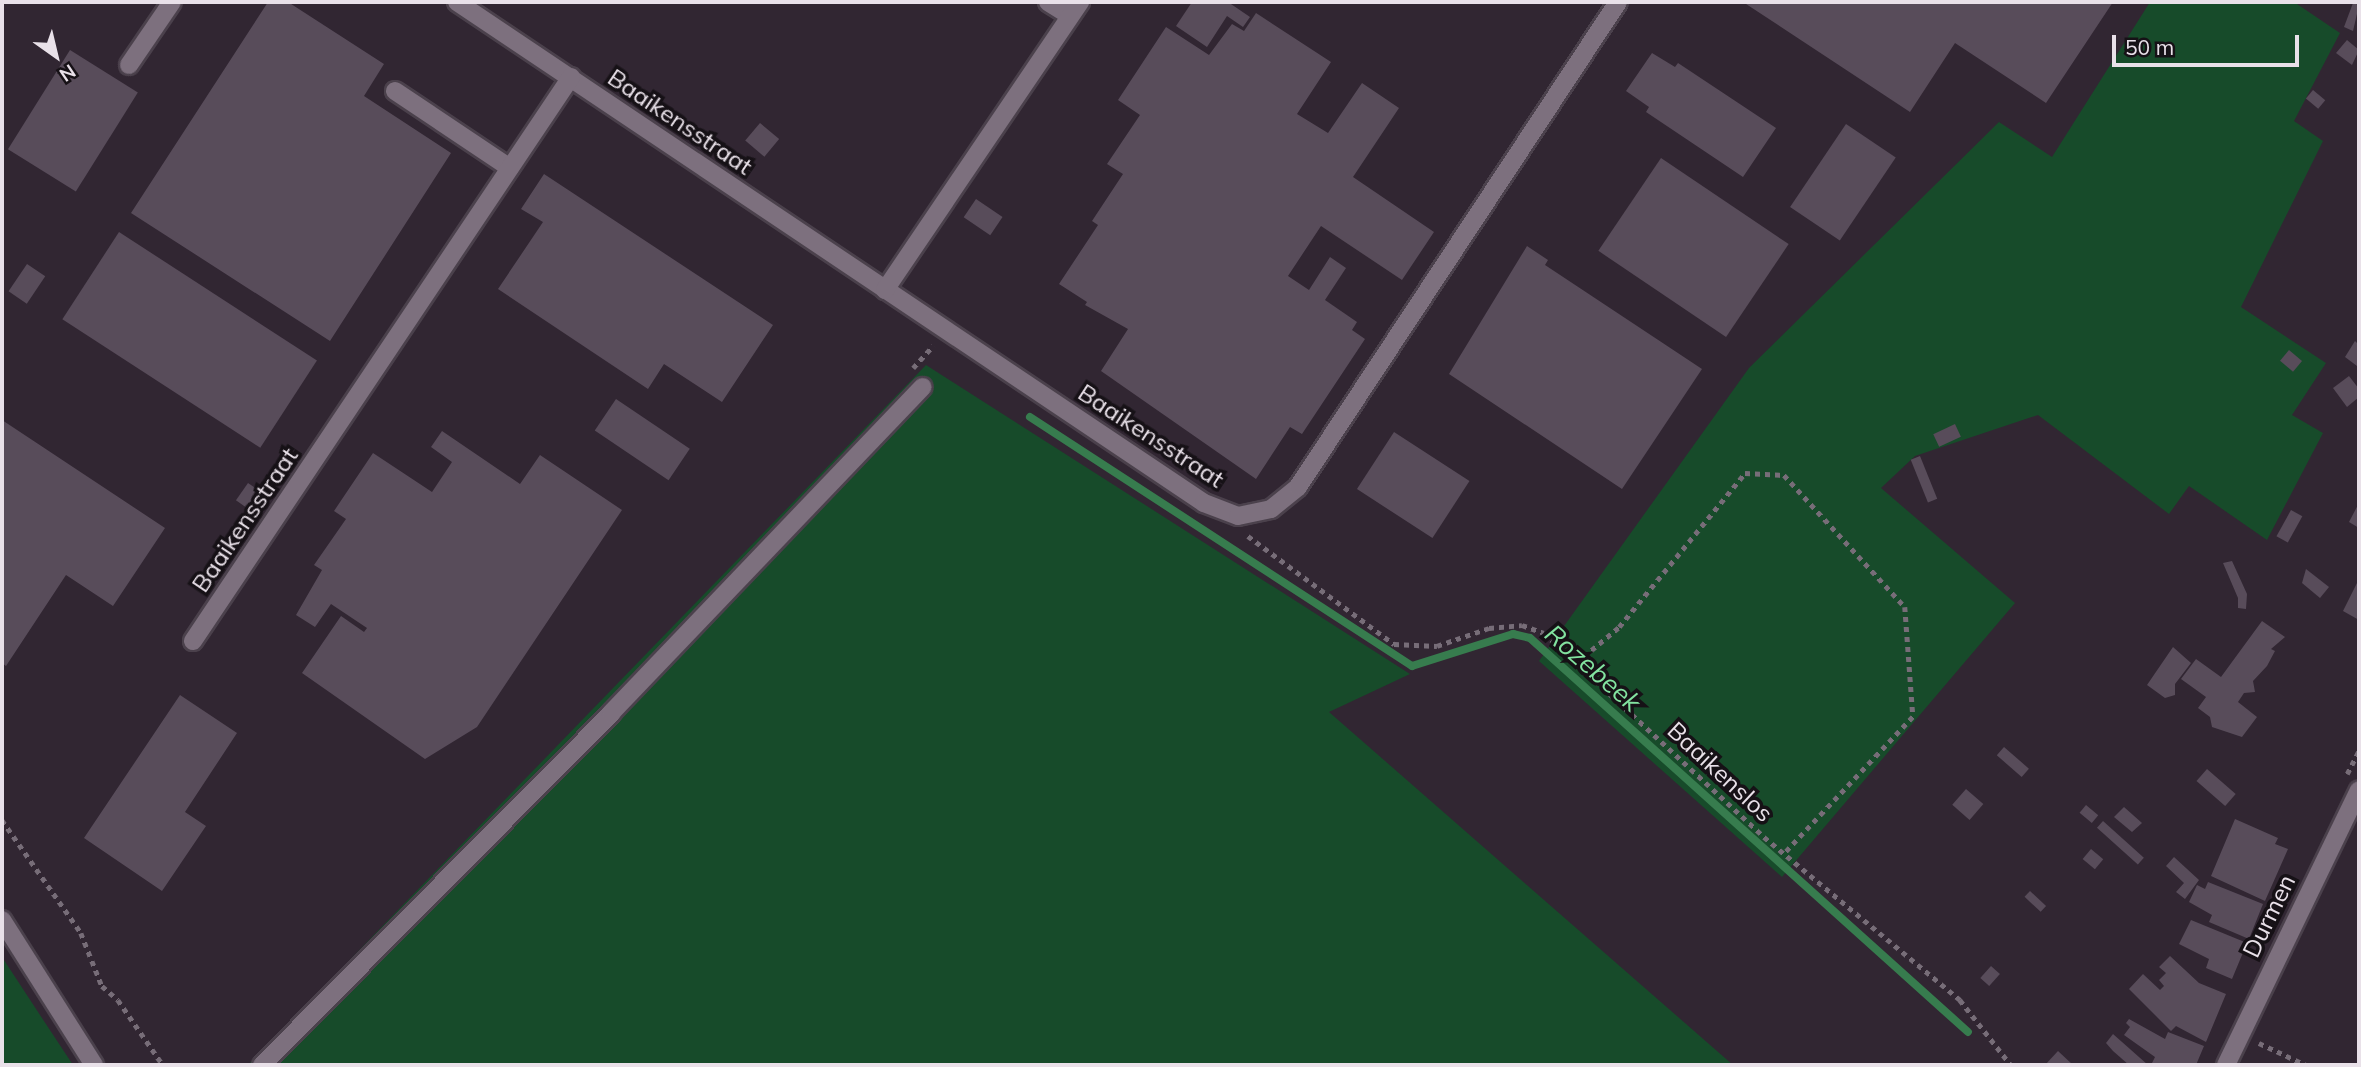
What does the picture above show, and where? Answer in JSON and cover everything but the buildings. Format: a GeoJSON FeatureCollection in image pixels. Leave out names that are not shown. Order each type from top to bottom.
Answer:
{"type":"FeatureCollection","features":[{"type":"Feature","properties":{"kind":"street"},"geometry":{"type":"LineString","coordinates":[[130,65],[172,2]]}},
{"type":"Feature","properties":{"kind":"street","name":"Baaikensstraat"},"geometry":{"type":"LineString","coordinates":[[457,2],[1203,502],[1238,516],[1270,509],[1298,487],[1616,3]]}},
{"type":"Feature","properties":{"kind":"street"},"geometry":{"type":"LineString","coordinates":[[885,290],[1075,9],[1048,2]]}},
{"type":"Feature","properties":{"kind":"street","name":"Baaikensstraat"},"geometry":{"type":"LineString","coordinates":[[193,641],[571,77]]}},
{"type":"Feature","properties":{"kind":"street"},"geometry":{"type":"LineString","coordinates":[[395,91],[510,168]]}},
{"type":"Feature","properties":{"kind":"street"},"geometry":{"type":"LineString","coordinates":[[262,1065],[611,713],[922,387]]}},
{"type":"Feature","properties":{"kind":"street","name":"Durmen"},"geometry":{"type":"LineString","coordinates":[[2226,1065],[2359,790]]}},
{"type":"Feature","properties":{"kind":"street"},"geometry":{"type":"LineString","coordinates":[[2,920],[94,1065]]}},
{"type":"Feature","properties":{"kind":"path"},"geometry":{"type":"LineString","coordinates":[[1576,663],[1619,627],[1745,473],[1784,475],[1905,607],[1913,717],[1784,853]]}},
{"type":"Feature","properties":{"kind":"path","name":"Baaikenslos"},"geometry":{"type":"LineString","coordinates":[[1238,516],[1247,535],[1394,644],[1437,646],[1489,628],[1522,625],[1544,633],[1784,853],[1960,1000],[2011,1065]]}},
{"type":"Feature","properties":{"kind":"path"},"geometry":{"type":"LineString","coordinates":[[2,820],[81,933],[102,986],[118,1000],[163,1065]]}},
{"type":"Feature","properties":{"kind":"path"},"geometry":{"type":"LineString","coordinates":[[2239,1034],[2306,1065]]}},
{"type":"Feature","properties":{"kind":"green space"},"geometry":{"type":"Polygon","coordinates":[[[2150,2],[2294,2],[2340,33],[2294,121],[2323,141],[2241,307],[2326,363],[2292,415],[2323,433],[2267,540],[2189,486],[2169,514],[2038,415],[1915,456],[1881,488],[2015,603],[1782,877],[1539,661],[1749,368],[1999,122],[2052,157],[2150,2]]]}},
{"type":"Feature","properties":{"kind":"green space"},"geometry":{"type":"Polygon","coordinates":[[[926,365],[1410,674],[1329,712],[1733,1065],[248,1065],[926,365]]]}},
{"type":"Feature","properties":{"kind":"green space"},"geometry":{"type":"Polygon","coordinates":[[[2,957],[40,1015],[73,1065],[2,1065],[2,957]]]}},
{"type":"Feature","properties":{"kind":"waterway","name":"Rozebeek"},"geometry":{"type":"LineString","coordinates":[[1030,417],[1412,666],[1513,634],[1530,638],[1968,1032]]}}]}
